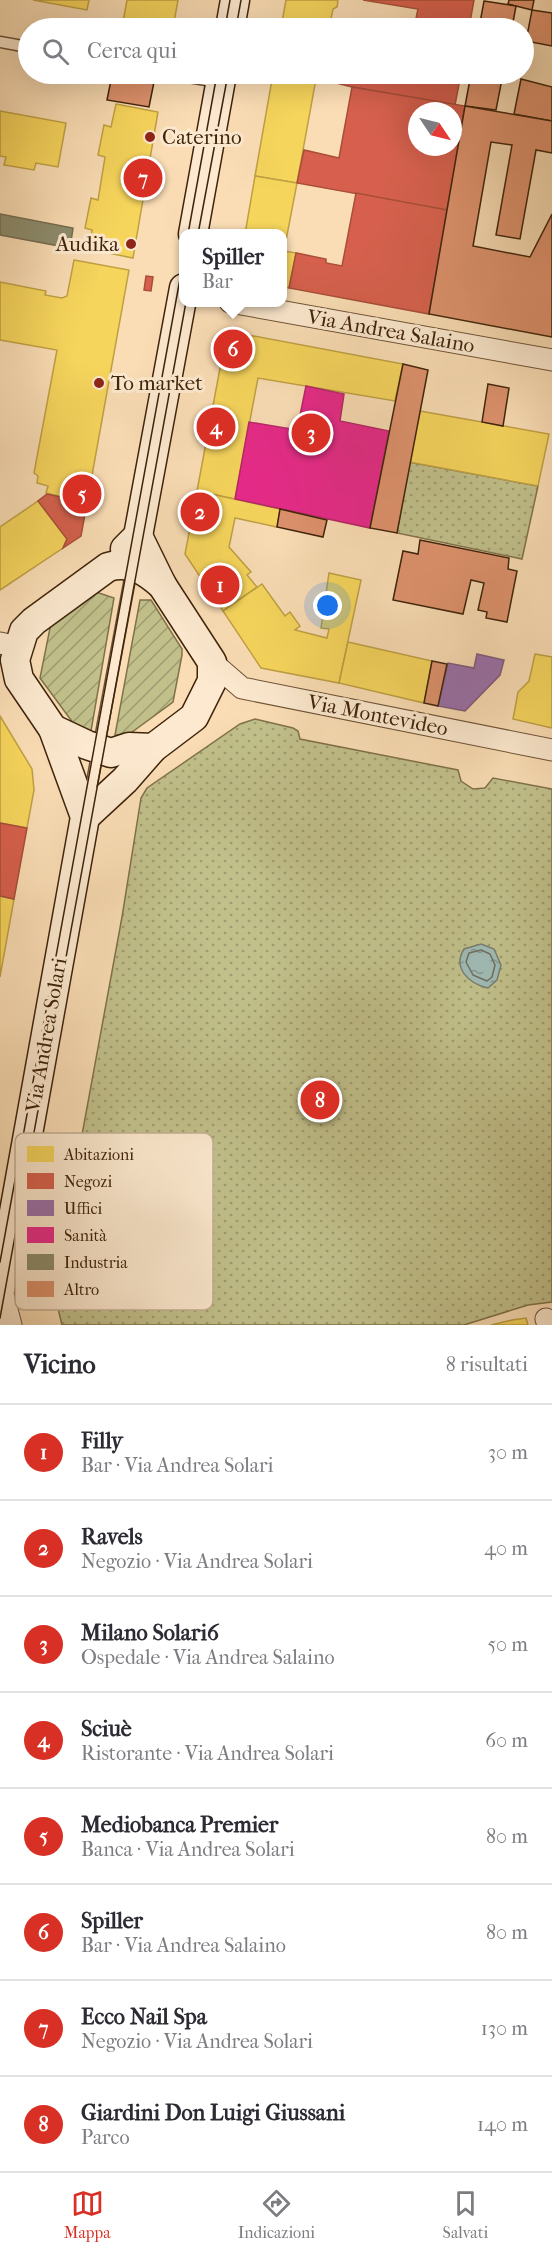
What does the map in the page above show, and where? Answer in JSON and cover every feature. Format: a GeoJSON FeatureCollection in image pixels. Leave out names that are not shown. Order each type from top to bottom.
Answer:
{"type":"FeatureCollection","features":[{"type":"Feature","properties":{"kind":"street"},"geometry":{"type":"LineString","coordinates":[[232,18],[236,0]]}},
{"type":"Feature","properties":{"kind":"street"},"geometry":{"type":"LineString","coordinates":[[194,229],[220,84]]}},
{"type":"Feature","properties":{"kind":"street"},"geometry":{"type":"LineString","coordinates":[[138,536],[162,585],[213,662],[212,681],[194,717],[153,748],[125,780],[85,818],[53,729],[19,679],[9,645],[34,621],[120,567],[138,536],[180,307]]}},
{"type":"Feature","properties":{"kind":"street","name":"Via Andrea Salaino"},"geometry":{"type":"LineString","coordinates":[[253,307],[552,360]]}},
{"type":"Feature","properties":{"kind":"street"},"geometry":{"type":"LineString","coordinates":[[120,567],[147,572],[162,585]]}},
{"type":"Feature","properties":{"kind":"street","name":"Via Montevideo"},"geometry":{"type":"LineString","coordinates":[[213,662],[242,688],[552,750]]}},
{"type":"Feature","properties":{"kind":"street"},"geometry":{"type":"LineString","coordinates":[[53,729],[99,750],[111,753],[129,747],[153,748]]}},
{"type":"Feature","properties":{"kind":"street","name":"Via Andrea Solari"},"geometry":{"type":"LineString","coordinates":[[28,1133],[85,818]]}},
{"type":"Feature","properties":{"kind":"street","name":"Via Andrea Solari"},"geometry":{"type":"LineString","coordinates":[[11,1325],[0,1289],[15,1206]]}},
{"type":"Feature","properties":{"kind":"lane"},"geometry":{"type":"LineString","coordinates":[[0,42],[18,45]]}},
{"type":"Feature","properties":{"kind":"lane","name":"Via Andrea Solari"},"geometry":{"type":"LineString","coordinates":[[85,818],[99,750],[120,567]]}},
{"type":"Feature","properties":{"kind":"shaded area"},"geometry":{"type":"Polygon","coordinates":[[[409,462],[538,486],[522,559],[397,533],[409,462]]]}},
{"type":"Feature","properties":{"kind":"shaded area"},"geometry":{"type":"Polygon","coordinates":[[[96,592],[114,598],[91,731],[79,731],[40,678],[50,628],[55,620],[96,592]]]}},
{"type":"Feature","properties":{"kind":"shaded area"},"geometry":{"type":"Polygon","coordinates":[[[140,600],[151,600],[182,649],[182,655],[173,702],[128,735],[115,735],[140,600]]]}},
{"type":"Feature","properties":{"kind":"shaded area"},"geometry":{"type":"Polygon","coordinates":[[[255,719],[293,728],[298,731],[300,739],[458,770],[461,781],[473,789],[485,788],[493,778],[552,789],[552,1302],[528,1305],[464,1325],[62,1325],[58,1310],[213,1310],[213,1133],[82,1133],[122,917],[141,798],[147,788],[240,724],[255,719]]]}},
{"type":"Feature","properties":{"kind":"water"},"geometry":{"type":"Polygon","coordinates":[[[481,944],[494,949],[501,965],[497,980],[488,988],[469,979],[461,969],[460,963],[464,949],[481,944]]]}},
{"type":"Feature","properties":{"kind":"building: Abitazioni"},"geometry":{"type":"Polygon","coordinates":[[[33,0],[89,0],[87,10],[33,0]]]}},
{"type":"Feature","properties":{"kind":"building: Abitazioni"},"geometry":{"type":"Polygon","coordinates":[[[127,0],[178,0],[175,18],[124,18],[127,0]]]}},
{"type":"Feature","properties":{"kind":"building: Abitazioni"},"geometry":{"type":"Polygon","coordinates":[[[286,0],[338,0],[331,18],[283,18],[286,0]]]}},
{"type":"Feature","properties":{"kind":"building: Abitazioni"},"geometry":{"type":"Polygon","coordinates":[[[271,84],[315,84],[297,183],[255,176],[271,84]]]}},
{"type":"Feature","properties":{"kind":"building: Abitazioni"},"geometry":{"type":"Polygon","coordinates":[[[116,104],[158,112],[133,258],[89,249],[92,230],[85,228],[91,198],[98,200],[105,157],[98,155],[104,125],[111,127],[116,104]]]}},
{"type":"Feature","properties":{"kind":"building: Abitazioni"},"geometry":{"type":"Polygon","coordinates":[[[0,111],[66,123],[58,167],[36,163],[34,170],[4,165],[6,157],[0,156],[0,111]]]}},
{"type":"Feature","properties":{"kind":"building: Abitazioni"},"geometry":{"type":"Polygon","coordinates":[[[255,176],[297,183],[287,235],[287,229],[246,229],[255,176]]]}},
{"type":"Feature","properties":{"kind":"building: Abitazioni"},"geometry":{"type":"Polygon","coordinates":[[[287,252],[296,253],[289,288],[287,288],[287,252]]]}},
{"type":"Feature","properties":{"kind":"building: Abitazioni"},"geometry":{"type":"Polygon","coordinates":[[[74,260],[129,270],[87,503],[46,493],[48,486],[37,483],[38,476],[34,473],[57,350],[0,340],[0,282],[46,291],[45,295],[62,298],[67,296],[74,260]]]}},
{"type":"Feature","properties":{"kind":"building: Abitazioni"},"geometry":{"type":"Polygon","coordinates":[[[227,331],[403,364],[395,401],[258,378],[235,499],[197,491],[227,331]]]}},
{"type":"Feature","properties":{"kind":"building: Abitazioni"},"geometry":{"type":"Polygon","coordinates":[[[420,411],[549,434],[538,486],[409,462],[420,411]]]}},
{"type":"Feature","properties":{"kind":"building: Abitazioni"},"geometry":{"type":"Polygon","coordinates":[[[197,491],[280,509],[277,527],[235,518],[229,547],[251,572],[247,575],[257,587],[223,611],[185,554],[197,491]]]}},
{"type":"Feature","properties":{"kind":"building: Abitazioni"},"geometry":{"type":"Polygon","coordinates":[[[38,501],[67,539],[63,548],[0,590],[0,527],[38,501]]]}},
{"type":"Feature","properties":{"kind":"building: Abitazioni"},"geometry":{"type":"Polygon","coordinates":[[[329,573],[361,580],[339,683],[261,668],[223,611],[262,584],[285,616],[290,612],[300,626],[295,630],[327,638],[329,629],[321,628],[329,573]]]}},
{"type":"Feature","properties":{"kind":"building: Abitazioni"},"geometry":{"type":"Polygon","coordinates":[[[348,642],[432,661],[424,703],[339,683],[348,642]]]}},
{"type":"Feature","properties":{"kind":"building: Abitazioni"},"geometry":{"type":"Polygon","coordinates":[[[535,654],[552,657],[552,728],[513,719],[518,692],[529,681],[535,654]]]}},
{"type":"Feature","properties":{"kind":"building: Abitazioni"},"geometry":{"type":"Polygon","coordinates":[[[0,716],[32,769],[34,790],[27,828],[0,823],[0,716]]]}},
{"type":"Feature","properties":{"kind":"building: Abitazioni"},"geometry":{"type":"Polygon","coordinates":[[[0,896],[14,899],[0,977],[0,896]]]}},
{"type":"Feature","properties":{"kind":"building: Abitazioni"},"geometry":{"type":"Polygon","coordinates":[[[526,1318],[528,1325],[491,1325],[512,1320],[526,1318]]]}},
{"type":"Feature","properties":{"kind":"building: Negozi"},"geometry":{"type":"Polygon","coordinates":[[[363,0],[474,0],[471,18],[416,18],[418,9],[363,0]]]}},
{"type":"Feature","properties":{"kind":"building: Negozi"},"geometry":{"type":"Polygon","coordinates":[[[340,84],[459,84],[456,102],[438,102],[340,84]]]}},
{"type":"Feature","properties":{"kind":"building: Negozi"},"geometry":{"type":"Polygon","coordinates":[[[352,87],[441,102],[408,102],[408,156],[456,156],[447,210],[297,183],[304,150],[339,158],[352,87]]]}},
{"type":"Feature","properties":{"kind":"building: Negozi"},"geometry":{"type":"Polygon","coordinates":[[[462,105],[465,106],[462,123],[462,105]]]}},
{"type":"Feature","properties":{"kind":"building: Negozi"},"geometry":{"type":"Polygon","coordinates":[[[356,193],[447,210],[429,314],[289,288],[296,253],[326,259],[326,263],[342,266],[356,193]]]}},
{"type":"Feature","properties":{"kind":"building: Negozi"},"geometry":{"type":"Polygon","coordinates":[[[146,276],[153,277],[151,291],[144,290],[146,276]]]}},
{"type":"Feature","properties":{"kind":"building: Negozi"},"geometry":{"type":"Polygon","coordinates":[[[47,494],[87,503],[81,536],[63,548],[67,539],[38,501],[47,494]]]}},
{"type":"Feature","properties":{"kind":"building: Negozi"},"geometry":{"type":"Polygon","coordinates":[[[0,823],[27,828],[14,899],[0,896],[0,823]]]}},
{"type":"Feature","properties":{"kind":"building: Uffici"},"geometry":{"type":"Polygon","coordinates":[[[477,654],[504,660],[500,675],[465,711],[438,706],[448,663],[474,668],[477,654]]]}},
{"type":"Feature","properties":{"kind":"building: Sanità"},"geometry":{"type":"Polygon","coordinates":[[[306,386],[344,394],[340,421],[389,431],[370,528],[235,499],[249,422],[297,430],[306,386]]]}},
{"type":"Feature","properties":{"kind":"building: Industria"},"geometry":{"type":"Polygon","coordinates":[[[0,214],[73,228],[70,248],[0,235],[0,214]]]}},
{"type":"Feature","properties":{"kind":"building: Altro"},"geometry":{"type":"Polygon","coordinates":[[[509,0],[534,0],[532,10],[508,4],[509,0]]]}},
{"type":"Feature","properties":{"kind":"building: Altro"},"geometry":{"type":"Polygon","coordinates":[[[484,1],[516,6],[514,18],[481,18],[484,1]]]}},
{"type":"Feature","properties":{"kind":"building: Altro"},"geometry":{"type":"Polygon","coordinates":[[[532,10],[552,13],[552,46],[534,43],[534,18],[530,18],[532,10]]]}},
{"type":"Feature","properties":{"kind":"building: Altro"},"geometry":{"type":"Polygon","coordinates":[[[534,82],[552,87],[552,121],[514,114],[520,84],[534,82]]]}},
{"type":"Feature","properties":{"kind":"building: Altro"},"geometry":{"type":"Polygon","coordinates":[[[110,84],[154,84],[149,107],[107,100],[110,84]]]}},
{"type":"Feature","properties":{"kind":"building: Altro"},"geometry":{"type":"Polygon","coordinates":[[[469,84],[501,84],[496,110],[465,106],[469,84]]]}},
{"type":"Feature","properties":{"kind":"building: Altro"},"geometry":{"type":"Polygon","coordinates":[[[465,106],[552,121],[552,153],[536,150],[520,239],[496,235],[512,145],[491,142],[473,246],[530,257],[552,214],[552,337],[429,314],[456,156],[462,156],[462,123],[465,106]]]}},
{"type":"Feature","properties":{"kind":"building: Altro"},"geometry":{"type":"Polygon","coordinates":[[[403,364],[428,370],[397,533],[370,528],[403,364]]]}},
{"type":"Feature","properties":{"kind":"building: Altro"},"geometry":{"type":"Polygon","coordinates":[[[488,384],[509,388],[503,426],[482,422],[488,384]]]}},
{"type":"Feature","properties":{"kind":"building: Altro"},"geometry":{"type":"Polygon","coordinates":[[[280,509],[327,520],[323,537],[277,527],[280,509]]]}},
{"type":"Feature","properties":{"kind":"building: Altro"},"geometry":{"type":"Polygon","coordinates":[[[420,540],[509,558],[508,569],[517,571],[507,622],[486,618],[487,612],[478,610],[484,583],[471,580],[463,614],[393,600],[403,551],[418,554],[420,540]]]}},
{"type":"Feature","properties":{"kind":"building: Altro"},"geometry":{"type":"Polygon","coordinates":[[[432,661],[447,664],[438,706],[424,703],[432,661]]]}},
{"type":"Feature","properties":{"kind":"tram line"},"geometry":{"type":"LineString","coordinates":[[227,18],[230,0]]}},
{"type":"Feature","properties":{"kind":"tram line"},"geometry":{"type":"LineString","coordinates":[[238,18],[241,0]]}},
{"type":"Feature","properties":{"kind":"tram line"},"geometry":{"type":"LineString","coordinates":[[189,229],[215,84]]}},
{"type":"Feature","properties":{"kind":"tram line"},"geometry":{"type":"LineString","coordinates":[[199,229],[226,84]]}},
{"type":"Feature","properties":{"kind":"tram line"},"geometry":{"type":"LineString","coordinates":[[24,1133],[179,284]]}},
{"type":"Feature","properties":{"kind":"tram line"},"geometry":{"type":"LineString","coordinates":[[34,1133],[185,307]]}},
{"type":"Feature","properties":{"kind":"tram line"},"geometry":{"type":"LineString","coordinates":[[0,1262],[15,1180]]}},
{"type":"Feature","properties":{"kind":"tram line"},"geometry":{"type":"LineString","coordinates":[[0,1318],[15,1236]]}},
{"type":"Feature","properties":{"kind":"place","name":"Caterino"},"geometry":{"type":"Point","coordinates":[150,137]}},
{"type":"Feature","properties":{"kind":"place","name":"Ecco Nail Spa"},"geometry":{"type":"Point","coordinates":[143,178]}},
{"type":"Feature","properties":{"kind":"place","name":"Audika"},"geometry":{"type":"Point","coordinates":[131,244]}},
{"type":"Feature","properties":{"kind":"place","name":"Spiller"},"geometry":{"type":"Point","coordinates":[233,349]}},
{"type":"Feature","properties":{"kind":"place","name":"To market"},"geometry":{"type":"Point","coordinates":[99,383]}},
{"type":"Feature","properties":{"kind":"place","name":"Sciuè"},"geometry":{"type":"Point","coordinates":[216,427]}},
{"type":"Feature","properties":{"kind":"place","name":"Milano Solari6"},"geometry":{"type":"Point","coordinates":[311,433]}},
{"type":"Feature","properties":{"kind":"place","name":"Mediobanca Premier"},"geometry":{"type":"Point","coordinates":[82,494]}},
{"type":"Feature","properties":{"kind":"place","name":"Ravels"},"geometry":{"type":"Point","coordinates":[200,512]}},
{"type":"Feature","properties":{"kind":"place","name":"Filly"},"geometry":{"type":"Point","coordinates":[220,585]}},
{"type":"Feature","properties":{"kind":"place","name":"Giardini Don Luigi Giussani"},"geometry":{"type":"Point","coordinates":[320,1100]}}]}
